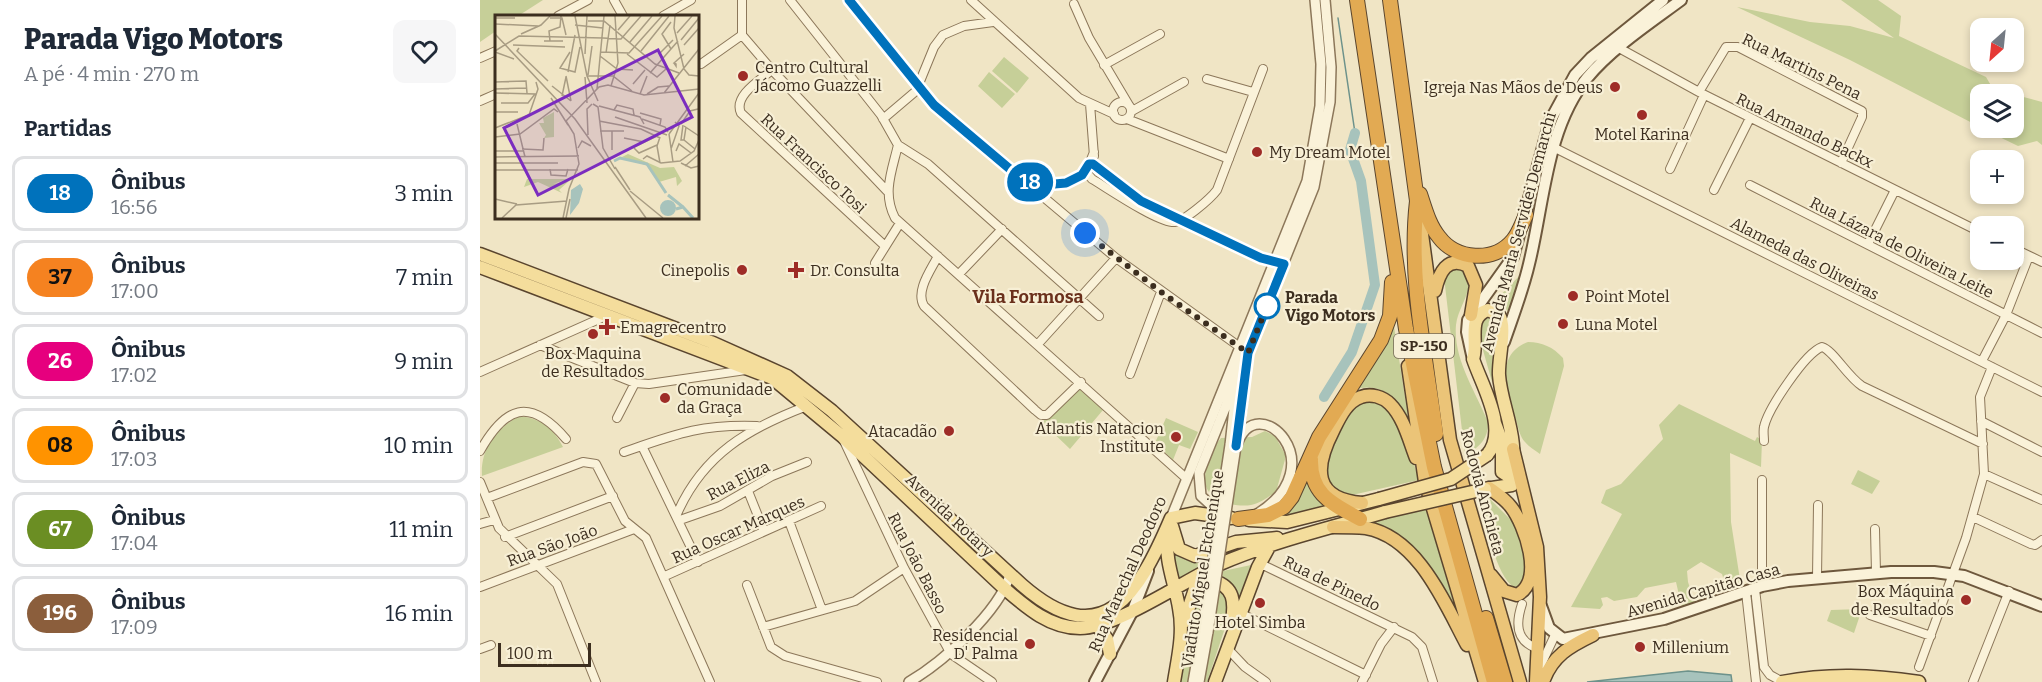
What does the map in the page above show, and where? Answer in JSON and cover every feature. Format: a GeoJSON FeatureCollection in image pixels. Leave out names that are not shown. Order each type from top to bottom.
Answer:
{"type":"FeatureCollection","features":[{"type":"Feature","properties":{"kind":"highway","name":"SP-150"},"geometry":{"type":"LineString","coordinates":[[1357,0],[1406,330],[1434,467],[1494,682]]}},
{"type":"Feature","properties":{"kind":"highway","name":"Rodovia Anchieta"},"geometry":{"type":"LineString","coordinates":[[1390,0],[1433,302],[1450,440],[1520,682]]}},
{"type":"Feature","properties":{"kind":"highway"},"geometry":{"type":"LineString","coordinates":[[1414,179],[1434,231],[1448,247],[1465,255],[1484,255],[1502,249],[1515,238],[1526,215]]}},
{"type":"Feature","properties":{"kind":"highway","name":"Rodovia Anchieta"},"geometry":{"type":"LineString","coordinates":[[1418,201],[1415,233],[1421,323],[1440,456],[1505,682]]}},
{"type":"Feature","properties":{"kind":"highway"},"geometry":{"type":"LineString","coordinates":[[1238,518],[1268,515],[1288,503],[1297,489],[1310,452],[1341,399],[1366,366],[1387,326],[1392,305],[1392,247]]}},
{"type":"Feature","properties":{"kind":"highway"},"geometry":{"type":"LineString","coordinates":[[1433,302],[1443,268],[1450,263],[1462,264],[1472,271],[1476,283],[1470,315]]}},
{"type":"Feature","properties":{"kind":"highway","name":"SP-150"},"geometry":{"type":"LineString","coordinates":[[1406,330],[1407,358],[1424,479],[1483,677]]}},
{"type":"Feature","properties":{"kind":"highway"},"geometry":{"type":"LineString","coordinates":[[1362,503],[1334,497],[1322,481],[1320,468],[1327,443],[1342,414],[1362,396],[1384,399],[1397,412],[1424,479]]}},
{"type":"Feature","properties":{"kind":"highway"},"geometry":{"type":"LineString","coordinates":[[1310,452],[1315,487],[1331,504],[1360,519]]}},
{"type":"Feature","properties":{"kind":"highway"},"geometry":{"type":"LineString","coordinates":[[1513,454],[1537,547],[1540,597],[1536,648],[1538,680]]}},
{"type":"Feature","properties":{"kind":"highway"},"geometry":{"type":"LineString","coordinates":[[1486,567],[1500,588],[1514,596],[1524,590],[1530,573],[1529,549],[1522,526],[1507,503],[1487,488]]}},
{"type":"Feature","properties":{"kind":"highway"},"geometry":{"type":"LineString","coordinates":[[1333,527],[1371,530],[1409,552],[1429,576],[1483,677]]}},
{"type":"Feature","properties":{"kind":"highway"},"geometry":{"type":"LineString","coordinates":[[1538,680],[1565,649],[1593,635]]}},
{"type":"Feature","properties":{"kind":"main road","name":"Avenida Maria Servidei Demarchi"},"geometry":{"type":"LineString","coordinates":[[1663,0],[1591,58],[1575,75],[1550,121],[1526,215],[1507,268],[1470,315],[1467,332],[1473,358],[1502,442],[1504,475],[1509,474],[1513,454],[1500,385],[1500,350],[1529,266],[1562,125],[1581,87],[1598,66],[1682,0]]}},
{"type":"Feature","properties":{"kind":"main road","name":"Avenida Rotary"},"geometry":{"type":"LineString","coordinates":[[482,257],[508,277]]}},
{"type":"Feature","properties":{"kind":"main road","name":"Avenida Rotary"},"geometry":{"type":"LineString","coordinates":[[482,257],[711,342],[776,369],[810,394],[1010,575],[1050,608],[1070,615],[1094,615],[1112,609],[1128,596],[1158,548]]}},
{"type":"Feature","properties":{"kind":"main road","name":"Avenida Rotary"},"geometry":{"type":"LineString","coordinates":[[480,273],[508,277],[609,314],[716,354],[783,385],[843,437],[1005,589],[1042,617],[1057,624],[1080,628],[1097,625],[1133,610],[1221,564],[1287,538],[1385,512],[1487,488],[1512,485],[1516,476],[1513,454]]}},
{"type":"Feature","properties":{"kind":"main road"},"geometry":{"type":"LineString","coordinates":[[1473,358],[1476,349],[1475,323],[1486,311],[1494,312],[1502,319],[1500,350]]}},
{"type":"Feature","properties":{"kind":"main road"},"geometry":{"type":"LineString","coordinates":[[1171,519],[1195,513],[1280,523],[1342,509],[1450,479],[1487,455],[1495,442],[1495,423]]}},
{"type":"Feature","properties":{"kind":"main road"},"geometry":{"type":"LineString","coordinates":[[1171,519],[1177,545],[1189,555],[1199,555],[1245,540],[1287,538]]}},
{"type":"Feature","properties":{"kind":"main road"},"geometry":{"type":"LineString","coordinates":[[1171,519],[1167,553],[1182,632]]}},
{"type":"Feature","properties":{"kind":"main road","name":"Rua Marechal Deodoro"},"geometry":{"type":"LineString","coordinates":[[1095,682],[1133,610],[1171,519]]}},
{"type":"Feature","properties":{"kind":"main road"},"geometry":{"type":"LineString","coordinates":[[1215,682],[1258,567],[1270,545]]}},
{"type":"Feature","properties":{"kind":"main road","name":"Avenida Capitão Casa"},"geometry":{"type":"LineString","coordinates":[[1553,633],[1563,639],[1593,635],[1664,619],[1754,589],[1817,578],[1876,573],[1919,571],[1953,574],[2009,591],[2022,601],[2042,607]]}},
{"type":"Feature","properties":{"kind":"main road"},"geometry":{"type":"LineString","coordinates":[[1174,682],[1182,632],[1195,589],[1208,582],[1221,583],[1229,589],[1234,602],[1227,648]]}},
{"type":"Feature","properties":{"kind":"main road"},"geometry":{"type":"LineString","coordinates":[[1540,597],[1553,633]]}},
{"type":"Feature","properties":{"kind":"main road"},"geometry":{"type":"LineString","coordinates":[[1097,625],[1107,639],[1110,654]]}},
{"type":"Feature","properties":{"kind":"main road"},"geometry":{"type":"LineString","coordinates":[[1782,682],[1826,675],[1858,674],[1919,682]]}},
{"type":"Feature","properties":{"kind":"street"},"geometry":{"type":"LineString","coordinates":[[560,15],[588,0]]}},
{"type":"Feature","properties":{"kind":"street"},"geometry":{"type":"LineString","coordinates":[[665,15],[691,0]]}},
{"type":"Feature","properties":{"kind":"street"},"geometry":{"type":"LineString","coordinates":[[742,0],[742,35],[772,70],[887,191]]}},
{"type":"Feature","properties":{"kind":"street"},"geometry":{"type":"LineString","coordinates":[[790,0],[883,119],[898,145],[917,155],[1099,316]]}},
{"type":"Feature","properties":{"kind":"street"},"geometry":{"type":"LineString","coordinates":[[849,0],[918,87],[942,112],[1116,258],[1244,350]]}},
{"type":"Feature","properties":{"kind":"street"},"geometry":{"type":"LineString","coordinates":[[971,0],[1066,87],[1093,105],[1130,113],[1145,125],[1229,159]]}},
{"type":"Feature","properties":{"kind":"street"},"geometry":{"type":"LineString","coordinates":[[1279,263],[1302,196],[1316,136],[1321,64],[1316,0]]}},
{"type":"Feature","properties":{"kind":"street"},"geometry":{"type":"LineString","coordinates":[[1234,445],[1247,430],[1262,425],[1281,432],[1290,449],[1290,468],[1284,490],[1277,500],[1238,518],[1204,500],[1197,479],[1238,381],[1244,350],[1279,263],[1314,187],[1328,119],[1331,67],[1325,0]]}},
{"type":"Feature","properties":{"kind":"street"},"geometry":{"type":"LineString","coordinates":[[613,1],[622,15]]}},
{"type":"Feature","properties":{"kind":"street"},"geometry":{"type":"LineString","coordinates":[[1077,2],[1081,20],[1130,113]]}},
{"type":"Feature","properties":{"kind":"street"},"geometry":{"type":"LineString","coordinates":[[883,119],[918,87],[934,47],[943,35],[956,28],[993,22]]}},
{"type":"Feature","properties":{"kind":"street"},"geometry":{"type":"LineString","coordinates":[[1104,65],[1160,34]]}},
{"type":"Feature","properties":{"kind":"street"},"geometry":{"type":"LineString","coordinates":[[701,64],[742,35]]}},
{"type":"Feature","properties":{"kind":"street","name":"Rua Martins Pena"},"geometry":{"type":"LineString","coordinates":[[1701,93],[1726,47],[1738,47],[1862,111],[1862,117],[1841,163]]}},
{"type":"Feature","properties":{"kind":"street","name":"Rua Armando Backx"},"geometry":{"type":"LineString","coordinates":[[1619,48],[1701,93],[1970,227]]}},
{"type":"Feature","properties":{"kind":"street"},"geometry":{"type":"LineString","coordinates":[[480,58],[495,51]]}},
{"type":"Feature","properties":{"kind":"street"},"geometry":{"type":"LineString","coordinates":[[1093,105],[1094,152],[1090,166],[1092,179],[1170,222],[1180,220],[1215,193],[1263,69]]}},
{"type":"Feature","properties":{"kind":"street","name":"Rua Francisco Tosi"},"geometry":{"type":"LineString","coordinates":[[772,70],[741,98],[739,109],[741,114],[885,246]]}},
{"type":"Feature","properties":{"kind":"street"},"geometry":{"type":"LineString","coordinates":[[1207,79],[1253,93]]}},
{"type":"Feature","properties":{"kind":"street"},"geometry":{"type":"LineString","coordinates":[[1114,108],[1130,113],[1184,82]]}},
{"type":"Feature","properties":{"kind":"street"},"geometry":{"type":"LineString","coordinates":[[1114,108],[1119,89]]}},
{"type":"Feature","properties":{"kind":"street"},"geometry":{"type":"LineString","coordinates":[[1670,169],[1701,93]]}},
{"type":"Feature","properties":{"kind":"street"},"geometry":{"type":"LineString","coordinates":[[480,101],[495,94]]}},
{"type":"Feature","properties":{"kind":"street"},"geometry":{"type":"LineString","coordinates":[[1714,190],[1750,118]]}},
{"type":"Feature","properties":{"kind":"street"},"geometry":{"type":"LineString","coordinates":[[898,145],[887,191],[891,210],[900,223],[1081,382],[1187,479]]}},
{"type":"Feature","properties":{"kind":"street","name":"Alameda das Oliveiras"},"geometry":{"type":"LineString","coordinates":[[1555,148],[2042,392]]}},
{"type":"Feature","properties":{"kind":"street"},"geometry":{"type":"LineString","coordinates":[[1023,180],[1056,185],[1071,182],[1090,166]]}},
{"type":"Feature","properties":{"kind":"street"},"geometry":{"type":"LineString","coordinates":[[1090,166],[1129,194],[1180,220],[1279,263]]}},
{"type":"Feature","properties":{"kind":"street"},"geometry":{"type":"LineString","coordinates":[[1047,200],[1049,191],[1056,185]]}},
{"type":"Feature","properties":{"kind":"street","name":"Rua Lázara de Oliveira Leite"},"geometry":{"type":"LineString","coordinates":[[1750,185],[2042,333]]}},
{"type":"Feature","properties":{"kind":"street"},"geometry":{"type":"LineString","coordinates":[[1868,244],[1894,190]]}},
{"type":"Feature","properties":{"kind":"street"},"geometry":{"type":"LineString","coordinates":[[1172,216],[1198,207]]}},
{"type":"Feature","properties":{"kind":"street"},"geometry":{"type":"LineString","coordinates":[[875,262],[900,223]]}},
{"type":"Feature","properties":{"kind":"street"},"geometry":{"type":"LineString","coordinates":[[959,274],[1002,230]]}},
{"type":"Feature","properties":{"kind":"street"},"geometry":{"type":"LineString","coordinates":[[2024,254],[2042,262]]}},
{"type":"Feature","properties":{"kind":"street"},"geometry":{"type":"LineString","coordinates":[[938,256],[922,289],[921,297],[924,306],[1035,410],[1044,415],[1052,412],[1081,382]]}},
{"type":"Feature","properties":{"kind":"street"},"geometry":{"type":"LineString","coordinates":[[1982,362],[2006,315],[2029,256]]}},
{"type":"Feature","properties":{"kind":"street"},"geometry":{"type":"LineString","coordinates":[[1038,344],[1116,258]]}},
{"type":"Feature","properties":{"kind":"street"},"geometry":{"type":"LineString","coordinates":[[1130,374],[1161,292]]}},
{"type":"Feature","properties":{"kind":"street"},"geometry":{"type":"LineString","coordinates":[[581,304],[586,315],[585,324]]}},
{"type":"Feature","properties":{"kind":"street"},"geometry":{"type":"LineString","coordinates":[[480,372],[609,314]]}},
{"type":"Feature","properties":{"kind":"street"},"geometry":{"type":"LineString","coordinates":[[711,342],[718,367],[714,375]]}},
{"type":"Feature","properties":{"kind":"street"},"geometry":{"type":"LineString","coordinates":[[540,345],[635,383],[752,369]]}},
{"type":"Feature","properties":{"kind":"street"},"geometry":{"type":"LineString","coordinates":[[1764,441],[1763,428],[1774,404],[1806,358],[1817,349],[1828,349],[1846,374],[1862,386],[1983,444]]}},
{"type":"Feature","properties":{"kind":"street","name":"Viaduto Miguel Etchenique"},"geometry":{"type":"LineString","coordinates":[[1199,682],[1234,445],[1244,350]]}},
{"type":"Feature","properties":{"kind":"street","name":"Rua Marechal Deodoro"},"geometry":{"type":"LineString","coordinates":[[1171,519],[1244,350]]}},
{"type":"Feature","properties":{"kind":"street"},"geometry":{"type":"LineString","coordinates":[[1919,667],[1973,517],[1984,474],[1980,397],[1992,366]]}},
{"type":"Feature","properties":{"kind":"street","name":"Viaduto Miguel Etchenique"},"geometry":{"type":"LineString","coordinates":[[1234,445],[1238,381]]}},
{"type":"Feature","properties":{"kind":"street"},"geometry":{"type":"LineString","coordinates":[[617,418],[635,383]]}},
{"type":"Feature","properties":{"kind":"street"},"geometry":{"type":"LineString","coordinates":[[678,517],[690,489],[713,461],[731,444],[759,426],[807,406]]}},
{"type":"Feature","properties":{"kind":"street"},"geometry":{"type":"LineString","coordinates":[[480,451],[501,420],[516,412],[531,413],[544,418],[566,439]]}},
{"type":"Feature","properties":{"kind":"street"},"geometry":{"type":"LineString","coordinates":[[1981,421],[2042,452]]}},
{"type":"Feature","properties":{"kind":"street"},"geometry":{"type":"LineString","coordinates":[[624,452],[685,430],[729,425],[759,426]]}},
{"type":"Feature","properties":{"kind":"street","name":"Rua João Basso"},"geometry":{"type":"LineString","coordinates":[[843,437],[904,568],[951,654],[978,679],[992,682]]}},
{"type":"Feature","properties":{"kind":"street"},"geometry":{"type":"LineString","coordinates":[[642,446],[698,562]]}},
{"type":"Feature","properties":{"kind":"street"},"geometry":{"type":"LineString","coordinates":[[488,498],[592,462],[599,466],[625,521],[646,538],[665,576],[710,682]]}},
{"type":"Feature","properties":{"kind":"street","name":"Rua Eliza"},"geometry":{"type":"LineString","coordinates":[[678,517],[720,506],[772,476],[807,462]]}},
{"type":"Feature","properties":{"kind":"street"},"geometry":{"type":"LineString","coordinates":[[1984,474],[2042,500]]}},
{"type":"Feature","properties":{"kind":"street"},"geometry":{"type":"LineString","coordinates":[[1756,682],[1754,589],[1762,480]]}},
{"type":"Feature","properties":{"kind":"street"},"geometry":{"type":"LineString","coordinates":[[480,482],[488,498],[494,520],[505,537],[555,581]]}},
{"type":"Feature","properties":{"kind":"street"},"geometry":{"type":"LineString","coordinates":[[748,491],[764,531]]}},
{"type":"Feature","properties":{"kind":"street"},"geometry":{"type":"LineString","coordinates":[[505,537],[613,496]]}},
{"type":"Feature","properties":{"kind":"street"},"geometry":{"type":"LineString","coordinates":[[1817,578],[1818,505]]}},
{"type":"Feature","properties":{"kind":"street","name":"Rua Oscar Marques"},"geometry":{"type":"LineString","coordinates":[[665,576],[821,506]]}},
{"type":"Feature","properties":{"kind":"street"},"geometry":{"type":"LineString","coordinates":[[1973,517],[2031,544],[2036,545],[2042,540]]}},
{"type":"Feature","properties":{"kind":"street"},"geometry":{"type":"LineString","coordinates":[[480,524],[494,520]]}},
{"type":"Feature","properties":{"kind":"street"},"geometry":{"type":"LineString","coordinates":[[789,521],[822,610]]}},
{"type":"Feature","properties":{"kind":"street","name":"Rua São João"},"geometry":{"type":"LineString","coordinates":[[480,587],[634,529]]}},
{"type":"Feature","properties":{"kind":"street"},"geometry":{"type":"LineString","coordinates":[[1875,529],[1876,573]]}},
{"type":"Feature","properties":{"kind":"street"},"geometry":{"type":"LineString","coordinates":[[552,561],[555,581],[596,682]]}},
{"type":"Feature","properties":{"kind":"street","name":"Rua de Pinedo"},"geometry":{"type":"LineString","coordinates":[[1258,567],[1263,565],[1419,641],[1433,682]]}},
{"type":"Feature","properties":{"kind":"street"},"geometry":{"type":"LineString","coordinates":[[763,627],[855,601],[904,568]]}},
{"type":"Feature","properties":{"kind":"street"},"geometry":{"type":"LineString","coordinates":[[909,682],[951,654],[1005,589],[1010,575]]}},
{"type":"Feature","properties":{"kind":"street"},"geometry":{"type":"LineString","coordinates":[[747,585],[771,647],[780,654],[877,682]]}},
{"type":"Feature","properties":{"kind":"street"},"geometry":{"type":"LineString","coordinates":[[1754,589],[1764,667],[1770,675],[1782,682]]}},
{"type":"Feature","properties":{"kind":"street"},"geometry":{"type":"LineString","coordinates":[[1973,682],[2009,591]]}},
{"type":"Feature","properties":{"kind":"street"},"geometry":{"type":"LineString","coordinates":[[1522,604],[1517,620],[1519,632],[1526,642],[1536,648]]}},
{"type":"Feature","properties":{"kind":"street"},"geometry":{"type":"LineString","coordinates":[[1240,613],[1364,678],[1381,644],[1394,627]]}},
{"type":"Feature","properties":{"kind":"street"},"geometry":{"type":"LineString","coordinates":[[1870,615],[1930,636]]}},
{"type":"Feature","properties":{"kind":"street","name":"Viaduto Miguel Etchenique"},"geometry":{"type":"LineString","coordinates":[[1193,682],[1205,632]]}},
{"type":"Feature","properties":{"kind":"street"},"geometry":{"type":"LineString","coordinates":[[1538,680],[1553,633]]}},
{"type":"Feature","properties":{"kind":"street"},"geometry":{"type":"LineString","coordinates":[[480,649],[490,645]]}},
{"type":"Feature","properties":{"kind":"street"},"geometry":{"type":"LineString","coordinates":[[1227,648],[1245,667],[1266,682]]}},
{"type":"Feature","properties":{"kind":"green space"},"geometry":{"type":"Polygon","coordinates":[[[480,0],[543,0],[520,15],[495,15],[495,32],[480,42],[480,0]]]}},
{"type":"Feature","properties":{"kind":"green space"},"geometry":{"type":"Polygon","coordinates":[[[1841,0],[1878,0],[1901,16],[1899,36],[1970,69],[1970,72],[1986,77],[1990,84],[1970,84],[1970,122],[1850,60],[1737,7],[1810,22],[1850,26],[1894,38],[1841,0]]]}},
{"type":"Feature","properties":{"kind":"green space"},"geometry":{"type":"Polygon","coordinates":[[[1004,57],[1029,78],[1017,93],[992,71],[1004,57]]]}},
{"type":"Feature","properties":{"kind":"green space"},"geometry":{"type":"Polygon","coordinates":[[[989,72],[1015,94],[1002,108],[978,86],[989,72]]]}},
{"type":"Feature","properties":{"kind":"green space"},"geometry":{"type":"Polygon","coordinates":[[[2024,97],[2042,102],[2042,145],[2037,141],[2018,146],[2002,138],[2024,138],[2024,97]]]}},
{"type":"Feature","properties":{"kind":"green space"},"geometry":{"type":"Polygon","coordinates":[[[1462,268],[1469,282],[1456,325],[1458,350],[1466,375],[1488,422],[1487,434],[1482,442],[1465,456],[1444,277],[1449,269],[1462,268]]]}},
{"type":"Feature","properties":{"kind":"green space"},"geometry":{"type":"Polygon","coordinates":[[[1524,271],[1511,314],[1506,309],[1492,304],[1524,271]]]}},
{"type":"Feature","properties":{"kind":"green space"},"geometry":{"type":"Polygon","coordinates":[[[1493,315],[1500,327],[1493,347],[1492,382],[1477,329],[1478,319],[1493,315]]]}},
{"type":"Feature","properties":{"kind":"green space"},"geometry":{"type":"Polygon","coordinates":[[[1393,320],[1409,423],[1394,399],[1387,394],[1372,388],[1353,390],[1393,320]]]}},
{"type":"Feature","properties":{"kind":"green space"},"geometry":{"type":"Polygon","coordinates":[[[1528,342],[1543,344],[1551,348],[1563,358],[1564,366],[1540,454],[1528,445],[1519,432],[1506,386],[1510,356],[1517,348],[1528,342]]]}},
{"type":"Feature","properties":{"kind":"green space"},"geometry":{"type":"Polygon","coordinates":[[[1078,387],[1103,410],[1070,449],[1042,422],[1064,404],[1078,387]]]}},
{"type":"Feature","properties":{"kind":"green space"},"geometry":{"type":"Polygon","coordinates":[[[1360,400],[1380,401],[1387,409],[1404,438],[1419,480],[1352,495],[1334,490],[1324,477],[1333,435],[1360,400]]]}},
{"type":"Feature","properties":{"kind":"green space"},"geometry":{"type":"Polygon","coordinates":[[[1679,404],[1755,441],[1757,437],[1762,440],[1761,467],[1730,453],[1731,522],[1741,586],[1733,590],[1726,586],[1722,574],[1701,562],[1687,571],[1695,603],[1682,608],[1676,582],[1645,588],[1637,597],[1614,601],[1607,597],[1601,598],[1603,605],[1600,609],[1571,607],[1622,514],[1601,503],[1606,490],[1621,484],[1663,439],[1659,425],[1679,404]]]}},
{"type":"Feature","properties":{"kind":"green space"},"geometry":{"type":"Polygon","coordinates":[[[520,416],[535,419],[546,425],[563,447],[482,476],[484,457],[492,440],[504,426],[520,416]]]}},
{"type":"Feature","properties":{"kind":"green space","name":"Atlantis Natacion Institute"},"geometry":{"type":"Polygon","coordinates":[[[1166,418],[1198,432],[1190,449],[1179,445],[1173,460],[1155,443],[1166,418]]]}},
{"type":"Feature","properties":{"kind":"green space"},"geometry":{"type":"Polygon","coordinates":[[[1265,431],[1275,436],[1286,456],[1276,492],[1258,503],[1244,506],[1229,504],[1214,497],[1206,486],[1205,474],[1217,443],[1221,438],[1252,437],[1265,431]]]}},
{"type":"Feature","properties":{"kind":"green space"},"geometry":{"type":"Polygon","coordinates":[[[1858,470],[1880,481],[1872,494],[1851,484],[1858,470]]]}},
{"type":"Feature","properties":{"kind":"green space"},"geometry":{"type":"Polygon","coordinates":[[[1306,472],[1313,494],[1328,509],[1282,517],[1306,472]]]}},
{"type":"Feature","properties":{"kind":"green space"},"geometry":{"type":"Polygon","coordinates":[[[1488,497],[1514,523],[1524,538],[1529,567],[1518,590],[1503,575],[1493,550],[1480,499],[1488,497]]]}},
{"type":"Feature","properties":{"kind":"green space"},"geometry":{"type":"Polygon","coordinates":[[[1425,506],[1457,613],[1431,569],[1412,547],[1368,520],[1425,506]]]}},
{"type":"Feature","properties":{"kind":"green space"},"geometry":{"type":"Polygon","coordinates":[[[1172,542],[1178,553],[1186,560],[1197,561],[1209,558],[1208,565],[1177,579],[1172,542]]]}},
{"type":"Feature","properties":{"kind":"green space"},"geometry":{"type":"Polygon","coordinates":[[[1251,565],[1238,601],[1222,579],[1223,571],[1251,565]]]}},
{"type":"Feature","properties":{"kind":"green space"},"geometry":{"type":"Polygon","coordinates":[[[1219,591],[1227,597],[1230,613],[1207,682],[1203,682],[1219,591]]]}},
{"type":"Feature","properties":{"kind":"green space"},"geometry":{"type":"Polygon","coordinates":[[[1203,592],[1191,675],[1189,682],[1179,682],[1195,594],[1203,592]]]}},
{"type":"Feature","properties":{"kind":"green space"},"geometry":{"type":"Polygon","coordinates":[[[1862,609],[1854,633],[1827,621],[1831,610],[1862,609]]]}},
{"type":"Feature","properties":{"kind":"water"},"geometry":{"type":"Polygon","coordinates":[[[1688,671],[1731,675],[1732,682],[1587,682],[1688,671]]]}},
{"type":"Feature","properties":{"kind":"waterway"},"geometry":{"type":"LineString","coordinates":[[1338,18],[1355,133]]}},
{"type":"Feature","properties":{"kind":"waterway"},"geometry":{"type":"LineString","coordinates":[[1324,397],[1352,352],[1375,285],[1361,181],[1350,150],[1355,133]]}},
{"type":"Feature","properties":{"kind":"bus line","name":"18"},"geometry":{"type":"LineString","coordinates":[[849,0],[934,105],[1023,180],[1043,185],[1066,183],[1082,175],[1090,163],[1096,164],[1124,190],[1141,201],[1261,258],[1284,264],[1248,353],[1236,446]]}},
{"type":"Feature","properties":{"kind":"place","name":"Centro Cultural Jácomo Guazzelli"},"geometry":{"type":"Point","coordinates":[743,76]}},
{"type":"Feature","properties":{"kind":"place","name":"Igreja Nas Mãos de Deus"},"geometry":{"type":"Point","coordinates":[1615,87]}},
{"type":"Feature","properties":{"kind":"place","name":"Motel Karina"},"geometry":{"type":"Point","coordinates":[1642,115]}},
{"type":"Feature","properties":{"kind":"place","name":"My Dream Motel"},"geometry":{"type":"Point","coordinates":[1257,152]}},
{"type":"Feature","properties":{"kind":"place","name":"Cinepolis"},"geometry":{"type":"Point","coordinates":[742,270]}},
{"type":"Feature","properties":{"kind":"place","name":"Dr. Consulta"},"geometry":{"type":"Point","coordinates":[796,270]}},
{"type":"Feature","properties":{"kind":"place","name":"Point Motel"},"geometry":{"type":"Point","coordinates":[1573,296]}},
{"type":"Feature","properties":{"kind":"place","name":"Parada Vigo Motors"},"geometry":{"type":"Point","coordinates":[1267,306]}},
{"type":"Feature","properties":{"kind":"place","name":"Luna Motel"},"geometry":{"type":"Point","coordinates":[1563,324]}},
{"type":"Feature","properties":{"kind":"place","name":"Emagrecentro"},"geometry":{"type":"Point","coordinates":[607,327]}},
{"type":"Feature","properties":{"kind":"place","name":"Box Maquina de Resultados"},"geometry":{"type":"Point","coordinates":[593,334]}},
{"type":"Feature","properties":{"kind":"place","name":"Comunidade da Graça"},"geometry":{"type":"Point","coordinates":[665,398]}},
{"type":"Feature","properties":{"kind":"place","name":"Atacadão"},"geometry":{"type":"Point","coordinates":[949,431]}},
{"type":"Feature","properties":{"kind":"place","name":"Atlantis Natacion Institute"},"geometry":{"type":"Point","coordinates":[1176,437]}},
{"type":"Feature","properties":{"kind":"place","name":"Box Máquina de Resultados"},"geometry":{"type":"Point","coordinates":[1966,600]}},
{"type":"Feature","properties":{"kind":"place","name":"Hotel Simba"},"geometry":{"type":"Point","coordinates":[1260,603]}},
{"type":"Feature","properties":{"kind":"place","name":"Residencial D' Palma"},"geometry":{"type":"Point","coordinates":[1030,644]}},
{"type":"Feature","properties":{"kind":"place","name":"Millenium"},"geometry":{"type":"Point","coordinates":[1640,647]}},
{"type":"Feature","properties":{"kind":"district","name":"Vila Formosa"},"geometry":{"type":"Point","coordinates":[1028,297]}},
{"type":"Feature","properties":{"kind":"route"},"geometry":{"type":"LineString","coordinates":[[1085,233],[1161,292],[1248,353],[1267,306]]}}]}
